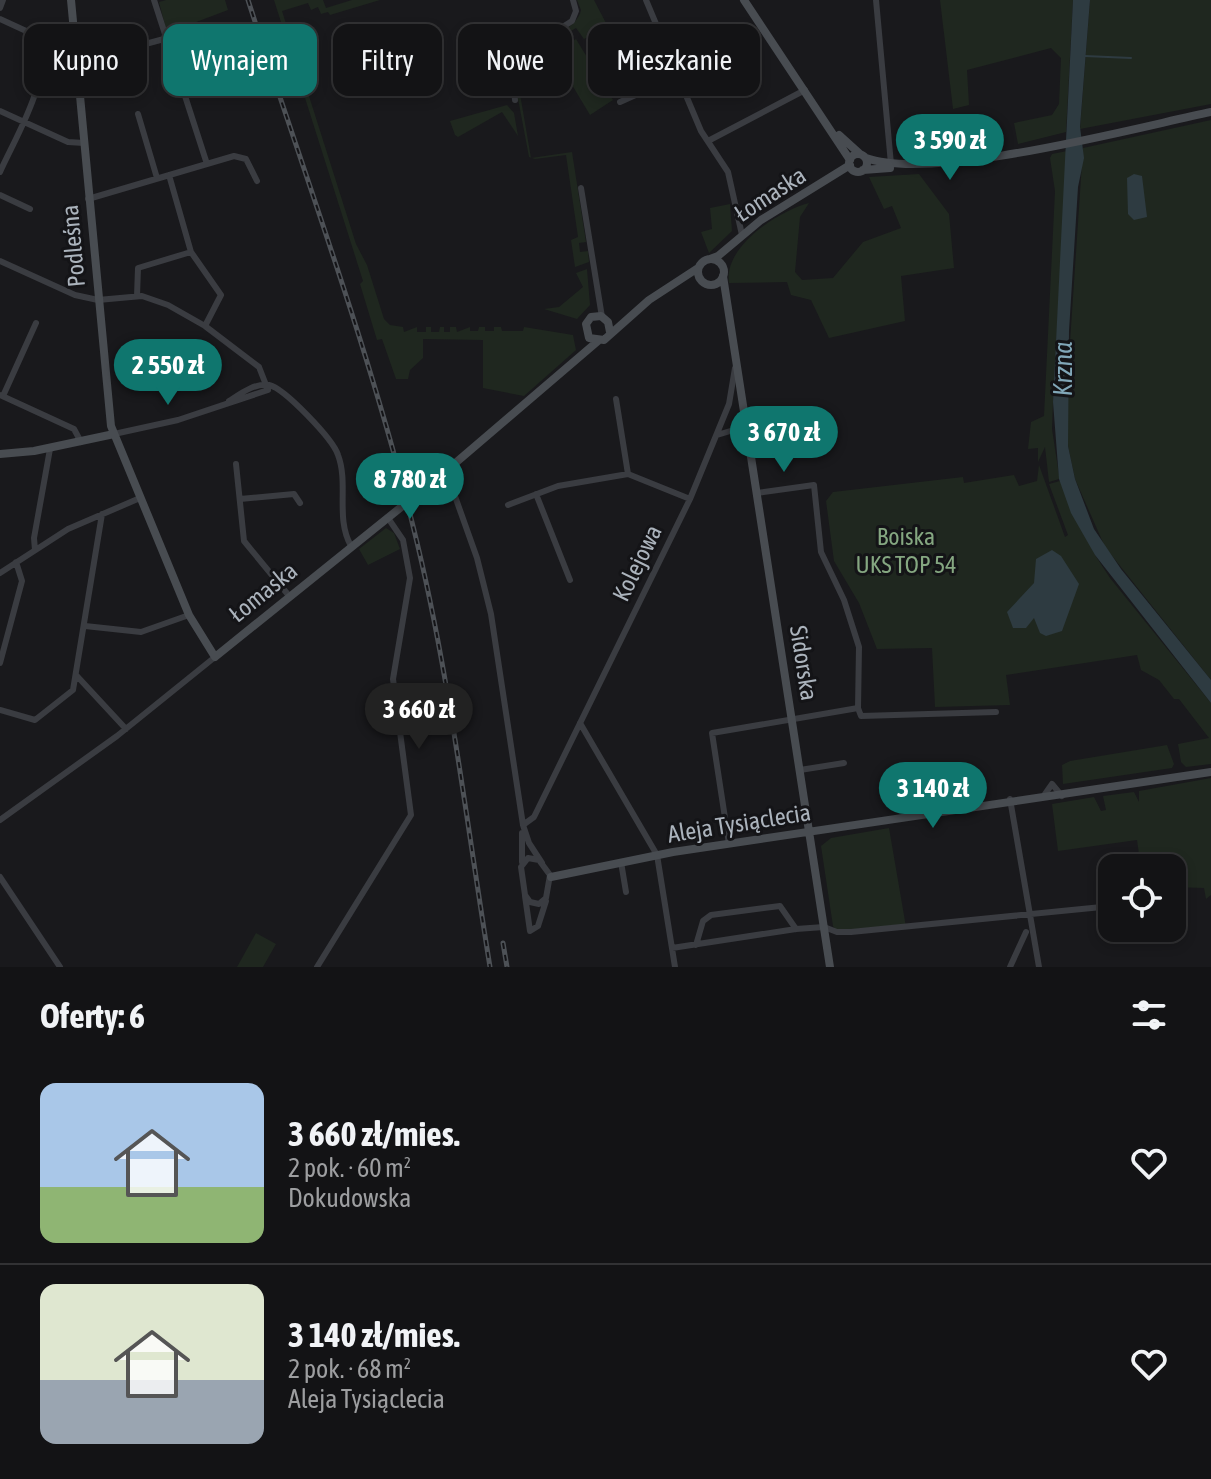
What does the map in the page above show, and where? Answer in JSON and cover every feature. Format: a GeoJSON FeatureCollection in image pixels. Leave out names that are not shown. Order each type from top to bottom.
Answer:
{"type":"FeatureCollection","features":[{"type":"Feature","properties":{"kind":"street"},"geometry":{"type":"LineString","coordinates":[[0,8],[3,0]]}},
{"type":"Feature","properties":{"kind":"street","name":"Podleśna"},"geometry":{"type":"LineString","coordinates":[[71,0],[74,24]]}},
{"type":"Feature","properties":{"kind":"street"},"geometry":{"type":"LineString","coordinates":[[154,0],[163,35]]}},
{"type":"Feature","properties":{"kind":"street"},"geometry":{"type":"LineString","coordinates":[[515,100],[511,60],[572,21],[576,11],[573,0]]}},
{"type":"Feature","properties":{"kind":"street"},"geometry":{"type":"LineString","coordinates":[[646,0],[656,24]]}},
{"type":"Feature","properties":{"kind":"street"},"geometry":{"type":"LineString","coordinates":[[744,0],[855,166]]}},
{"type":"Feature","properties":{"kind":"street"},"geometry":{"type":"LineString","coordinates":[[876,0],[891,166]]}},
{"type":"Feature","properties":{"kind":"street"},"geometry":{"type":"LineString","coordinates":[[0,19],[37,36],[41,43],[40,79],[0,172]]}},
{"type":"Feature","properties":{"kind":"street"},"geometry":{"type":"LineString","coordinates":[[708,141],[805,90]]}},
{"type":"Feature","properties":{"kind":"street","name":"Podleśna"},"geometry":{"type":"LineString","coordinates":[[81,96],[98,300],[114,434],[189,615],[215,657]]}},
{"type":"Feature","properties":{"kind":"street"},"geometry":{"type":"LineString","coordinates":[[184,96],[207,164]]}},
{"type":"Feature","properties":{"kind":"street"},"geometry":{"type":"LineString","coordinates":[[620,102],[633,96]]}},
{"type":"Feature","properties":{"kind":"street"},"geometry":{"type":"LineString","coordinates":[[687,96],[708,141],[730,177],[739,238]]}},
{"type":"Feature","properties":{"kind":"street"},"geometry":{"type":"LineString","coordinates":[[0,111],[68,142],[84,143]]}},
{"type":"Feature","properties":{"kind":"street"},"geometry":{"type":"LineString","coordinates":[[855,166],[964,160],[1211,112]]}},
{"type":"Feature","properties":{"kind":"street"},"geometry":{"type":"LineString","coordinates":[[138,114],[157,178]]}},
{"type":"Feature","properties":{"kind":"street"},"geometry":{"type":"LineString","coordinates":[[832,129],[863,156],[891,166]]}},
{"type":"Feature","properties":{"kind":"street"},"geometry":{"type":"LineString","coordinates":[[88,199],[240,156],[251,165],[257,181]]}},
{"type":"Feature","properties":{"kind":"street"},"geometry":{"type":"LineString","coordinates":[[855,166],[863,156]]}},
{"type":"Feature","properties":{"kind":"street","name":"Łomaska"},"geometry":{"type":"LineString","coordinates":[[0,820],[126,729],[446,471],[598,341],[673,284],[739,238],[855,166],[863,156]]}},
{"type":"Feature","properties":{"kind":"street"},"geometry":{"type":"LineString","coordinates":[[169,175],[191,252],[221,295],[205,326]]}},
{"type":"Feature","properties":{"kind":"street"},"geometry":{"type":"LineString","coordinates":[[581,188],[596,296],[601,318],[610,332]]}},
{"type":"Feature","properties":{"kind":"street"},"geometry":{"type":"LineString","coordinates":[[0,195],[30,209]]}},
{"type":"Feature","properties":{"kind":"street","name":"Łomaska"},"geometry":{"type":"LineString","coordinates":[[712,285],[723,272],[739,238]]}},
{"type":"Feature","properties":{"kind":"street"},"geometry":{"type":"LineString","coordinates":[[137,296],[138,268],[191,252]]}},
{"type":"Feature","properties":{"kind":"street"},"geometry":{"type":"LineString","coordinates":[[710,259],[723,272]]}},
{"type":"Feature","properties":{"kind":"street"},"geometry":{"type":"LineString","coordinates":[[0,261],[75,295],[98,300],[137,296],[159,301],[205,326],[259,367],[268,388]]}},
{"type":"Feature","properties":{"kind":"street"},"geometry":{"type":"LineString","coordinates":[[698,268],[701,280],[712,285]]}},
{"type":"Feature","properties":{"kind":"street","name":"Kolejowa"},"geometry":{"type":"LineString","coordinates":[[523,825],[533,820],[690,499],[725,413],[735,367],[723,272]]}},
{"type":"Feature","properties":{"kind":"street","name":"Łomaska"},"geometry":{"type":"LineString","coordinates":[[673,284],[691,279],[701,280]]}},
{"type":"Feature","properties":{"kind":"street","name":"Kolejowa"},"geometry":{"type":"LineString","coordinates":[[712,285],[725,302]]}},
{"type":"Feature","properties":{"kind":"street"},"geometry":{"type":"LineString","coordinates":[[582,356],[588,337],[586,324],[601,318]]}},
{"type":"Feature","properties":{"kind":"street","name":"Łomaska"},"geometry":{"type":"LineString","coordinates":[[601,318],[627,319]]}},
{"type":"Feature","properties":{"kind":"street"},"geometry":{"type":"LineString","coordinates":[[36,323],[1,395],[74,429],[81,442]]}},
{"type":"Feature","properties":{"kind":"street"},"geometry":{"type":"LineString","coordinates":[[588,337],[598,341]]}},
{"type":"Feature","properties":{"kind":"street","name":"Sidorska"},"geometry":{"type":"LineString","coordinates":[[735,367],[747,426],[830,967]]}},
{"type":"Feature","properties":{"kind":"street"},"geometry":{"type":"LineString","coordinates":[[0,454],[50,449],[178,420],[268,388],[280,391],[338,452],[344,528],[351,546]]}},
{"type":"Feature","properties":{"kind":"street"},"geometry":{"type":"LineString","coordinates":[[616,399],[628,474]]}},
{"type":"Feature","properties":{"kind":"street"},"geometry":{"type":"LineString","coordinates":[[725,413],[745,415]]}},
{"type":"Feature","properties":{"kind":"street"},"geometry":{"type":"LineString","coordinates":[[717,435],[747,426]]}},
{"type":"Feature","properties":{"kind":"street"},"geometry":{"type":"LineString","coordinates":[[35,550],[34,538],[50,449]]}},
{"type":"Feature","properties":{"kind":"street"},"geometry":{"type":"LineString","coordinates":[[236,464],[244,541],[290,597]]}},
{"type":"Feature","properties":{"kind":"street"},"geometry":{"type":"LineString","coordinates":[[446,471],[477,558],[491,614],[523,825],[529,843],[551,877],[538,926],[531,932],[522,864],[523,825]]}},
{"type":"Feature","properties":{"kind":"street"},"geometry":{"type":"LineString","coordinates":[[508,505],[558,486],[628,474],[690,499]]}},
{"type":"Feature","properties":{"kind":"street"},"geometry":{"type":"LineString","coordinates":[[757,493],[814,485],[821,552],[844,600],[859,647],[858,708],[861,716],[996,712]]}},
{"type":"Feature","properties":{"kind":"street"},"geometry":{"type":"LineString","coordinates":[[240,499],[294,494],[300,503]]}},
{"type":"Feature","properties":{"kind":"street"},"geometry":{"type":"LineString","coordinates":[[536,494],[570,580]]}},
{"type":"Feature","properties":{"kind":"street"},"geometry":{"type":"LineString","coordinates":[[0,573],[68,529],[140,498]]}},
{"type":"Feature","properties":{"kind":"street"},"geometry":{"type":"LineString","coordinates":[[0,710],[35,720],[73,690],[102,514]]}},
{"type":"Feature","properties":{"kind":"street"},"geometry":{"type":"LineString","coordinates":[[317,967],[411,815],[393,679],[410,573],[403,540],[388,518]]}},
{"type":"Feature","properties":{"kind":"street"},"geometry":{"type":"LineString","coordinates":[[0,663],[22,581],[16,562]]}},
{"type":"Feature","properties":{"kind":"street"},"geometry":{"type":"LineString","coordinates":[[85,626],[141,632],[189,615]]}},
{"type":"Feature","properties":{"kind":"street"},"geometry":{"type":"LineString","coordinates":[[76,675],[126,729]]}},
{"type":"Feature","properties":{"kind":"street"},"geometry":{"type":"LineString","coordinates":[[729,844],[712,733],[858,708]]}},
{"type":"Feature","properties":{"kind":"street"},"geometry":{"type":"LineString","coordinates":[[580,723],[657,855],[675,967]]}},
{"type":"Feature","properties":{"kind":"street"},"geometry":{"type":"LineString","coordinates":[[800,770],[844,763]]}},
{"type":"Feature","properties":{"kind":"street","name":"Aleja Tysiąclecia"},"geometry":{"type":"LineString","coordinates":[[1010,802],[1057,791],[1210,772]]}},
{"type":"Feature","properties":{"kind":"street","name":"Aleja Tysiąclecia"},"geometry":{"type":"LineString","coordinates":[[551,877],[657,855],[1010,802],[1057,791]]}},
{"type":"Feature","properties":{"kind":"street"},"geometry":{"type":"LineString","coordinates":[[1010,802],[1039,967]]}},
{"type":"Feature","properties":{"kind":"street"},"geometry":{"type":"LineString","coordinates":[[522,864],[531,857],[542,863]]}},
{"type":"Feature","properties":{"kind":"street"},"geometry":{"type":"LineString","coordinates":[[621,862],[626,892]]}},
{"type":"Feature","properties":{"kind":"street"},"geometry":{"type":"LineString","coordinates":[[0,877],[60,967]]}},
{"type":"Feature","properties":{"kind":"street"},"geometry":{"type":"LineString","coordinates":[[525,895],[534,904],[546,898]]}},
{"type":"Feature","properties":{"kind":"street"},"geometry":{"type":"LineString","coordinates":[[696,945],[703,921],[711,915],[780,906],[796,929]]}},
{"type":"Feature","properties":{"kind":"street"},"geometry":{"type":"LineString","coordinates":[[672,948],[796,929],[824,927],[837,932],[851,932],[1098,908]]}},
{"type":"Feature","properties":{"kind":"street"},"geometry":{"type":"LineString","coordinates":[[1010,967],[1026,932]]}},
{"type":"Feature","properties":{"kind":"green space"},"geometry":{"type":"Polygon","coordinates":[[[225,0],[228,10],[191,24],[165,24],[159,2],[225,0]]]}},
{"type":"Feature","properties":{"kind":"green space"},"geometry":{"type":"Polygon","coordinates":[[[274,0],[323,0],[326,8],[352,0],[380,0],[330,15],[328,12],[321,14],[318,7],[311,10],[308,3],[282,11],[286,24],[282,24],[274,0]]]}},
{"type":"Feature","properties":{"kind":"green space"},"geometry":{"type":"Polygon","coordinates":[[[577,0],[594,0],[606,24],[588,24],[588,37],[584,39],[576,28],[572,30],[572,24],[581,10],[577,0]]]}},
{"type":"Feature","properties":{"kind":"green space"},"geometry":{"type":"Polygon","coordinates":[[[940,0],[1073,0],[1066,132],[1018,144],[1014,123],[1052,115],[1059,104],[1061,58],[1051,48],[967,70],[969,105],[953,109],[940,0]]]}},
{"type":"Feature","properties":{"kind":"green space"},"geometry":{"type":"Polygon","coordinates":[[[1090,0],[1211,0],[1211,104],[1080,129],[1090,0]]]}},
{"type":"Feature","properties":{"kind":"green space"},"geometry":{"type":"Polygon","coordinates":[[[576,39],[588,59],[588,96],[611,96],[613,100],[590,115],[572,85],[572,41],[576,39]]]}},
{"type":"Feature","properties":{"kind":"green space"},"geometry":{"type":"Polygon","coordinates":[[[304,96],[309,96],[356,244],[367,265],[384,319],[390,325],[403,327],[404,332],[417,327],[417,332],[426,332],[426,327],[431,327],[431,332],[439,332],[440,327],[444,327],[444,332],[450,332],[450,327],[456,327],[457,332],[470,327],[470,331],[485,327],[485,331],[494,331],[494,327],[501,327],[502,331],[523,331],[524,327],[573,335],[576,350],[524,396],[483,388],[483,340],[423,339],[423,358],[410,370],[408,379],[396,379],[382,339],[377,340],[360,284],[363,281],[304,96]]]}},
{"type":"Feature","properties":{"kind":"green space"},"geometry":{"type":"Polygon","coordinates":[[[518,96],[520,96],[529,157],[518,96]]]}},
{"type":"Feature","properties":{"kind":"green space"},"geometry":{"type":"Polygon","coordinates":[[[507,105],[514,113],[518,136],[502,112],[458,137],[455,135],[450,121],[507,105]]]}},
{"type":"Feature","properties":{"kind":"green space"},"geometry":{"type":"Polygon","coordinates":[[[1211,120],[1211,680],[1105,547],[1075,479],[1068,446],[1066,402],[1083,148],[1211,120]]]}},
{"type":"Feature","properties":{"kind":"green space"},"geometry":{"type":"Polygon","coordinates":[[[1067,151],[1052,429],[1059,479],[1049,482],[1045,447],[1038,462],[1038,448],[1028,449],[1031,422],[1044,416],[1055,191],[1050,158],[1052,154],[1067,151]]]}},
{"type":"Feature","properties":{"kind":"green space"},"geometry":{"type":"Polygon","coordinates":[[[572,152],[586,242],[579,243],[580,252],[588,251],[589,262],[575,267],[571,240],[578,237],[566,155],[532,158],[572,152]]]}},
{"type":"Feature","properties":{"kind":"green space"},"geometry":{"type":"Polygon","coordinates":[[[919,174],[949,214],[954,268],[901,276],[905,321],[829,338],[811,300],[791,295],[787,282],[729,283],[729,270],[735,256],[755,232],[768,222],[809,203],[800,217],[795,272],[802,280],[833,278],[863,242],[901,228],[892,206],[884,209],[869,177],[919,174]]]}},
{"type":"Feature","properties":{"kind":"green space"},"geometry":{"type":"Polygon","coordinates":[[[730,204],[732,231],[709,253],[701,232],[712,229],[710,208],[730,204]]]}},
{"type":"Feature","properties":{"kind":"green space"},"geometry":{"type":"Polygon","coordinates":[[[587,269],[590,305],[577,319],[544,309],[559,307],[583,287],[576,273],[587,269]]]}},
{"type":"Feature","properties":{"kind":"green space","name":"Boiska UKS TOP 54"},"geometry":{"type":"Polygon","coordinates":[[[1039,465],[1065,537],[1068,535],[1049,484],[1060,481],[1095,555],[1110,578],[1211,703],[1211,764],[1186,767],[1181,762],[1178,744],[1209,738],[1179,699],[1174,699],[1159,680],[1141,670],[1137,655],[1006,675],[1010,705],[935,707],[932,648],[877,649],[859,603],[834,561],[826,501],[833,492],[963,477],[964,483],[1014,475],[1019,486],[1037,481],[1039,465]]]}},
{"type":"Feature","properties":{"kind":"green space"},"geometry":{"type":"Polygon","coordinates":[[[386,528],[394,533],[400,549],[368,565],[359,549],[386,528]]]}},
{"type":"Feature","properties":{"kind":"green space"},"geometry":{"type":"Polygon","coordinates":[[[1167,745],[1174,764],[1172,768],[1063,784],[1062,765],[1070,761],[1167,745]]]}},
{"type":"Feature","properties":{"kind":"green space"},"geometry":{"type":"Polygon","coordinates":[[[1211,778],[1211,895],[1206,899],[1204,888],[1186,887],[1186,854],[1139,854],[1137,840],[1058,851],[1052,804],[1094,797],[1101,811],[1106,810],[1103,796],[1134,792],[1139,802],[1139,791],[1211,778]]]}},
{"type":"Feature","properties":{"kind":"green space"},"geometry":{"type":"Polygon","coordinates":[[[889,828],[906,927],[837,932],[833,926],[821,846],[831,838],[889,828]]]}},
{"type":"Feature","properties":{"kind":"green space"},"geometry":{"type":"Polygon","coordinates":[[[256,933],[276,944],[263,967],[237,967],[256,933]]]}},
{"type":"Feature","properties":{"kind":"water","name":"Krzna"},"geometry":{"type":"Polygon","coordinates":[[[1073,0],[1090,0],[1080,127],[1084,158],[1078,187],[1069,331],[1068,446],[1075,479],[1094,529],[1121,569],[1211,680],[1211,703],[1095,555],[1071,513],[1059,479],[1053,402],[1073,0]]]}},
{"type":"Feature","properties":{"kind":"water"},"geometry":{"type":"Polygon","coordinates":[[[1134,174],[1142,176],[1147,217],[1134,220],[1128,214],[1127,178],[1134,174]]]}},
{"type":"Feature","properties":{"kind":"water"},"geometry":{"type":"Polygon","coordinates":[[[1052,550],[1061,556],[1079,584],[1062,631],[1046,636],[1040,633],[1034,618],[1026,628],[1013,628],[1007,612],[1034,583],[1036,559],[1052,550]]]}},
{"type":"Feature","properties":{"kind":"waterway"},"geometry":{"type":"LineString","coordinates":[[1085,56],[1131,58]]}},
{"type":"Feature","properties":{"kind":"railway"},"geometry":{"type":"LineString","coordinates":[[248,0],[377,393],[413,526],[447,690],[490,967]]}},
{"type":"Feature","properties":{"kind":"railway"},"geometry":{"type":"LineString","coordinates":[[503,943],[507,967]]}}]}
